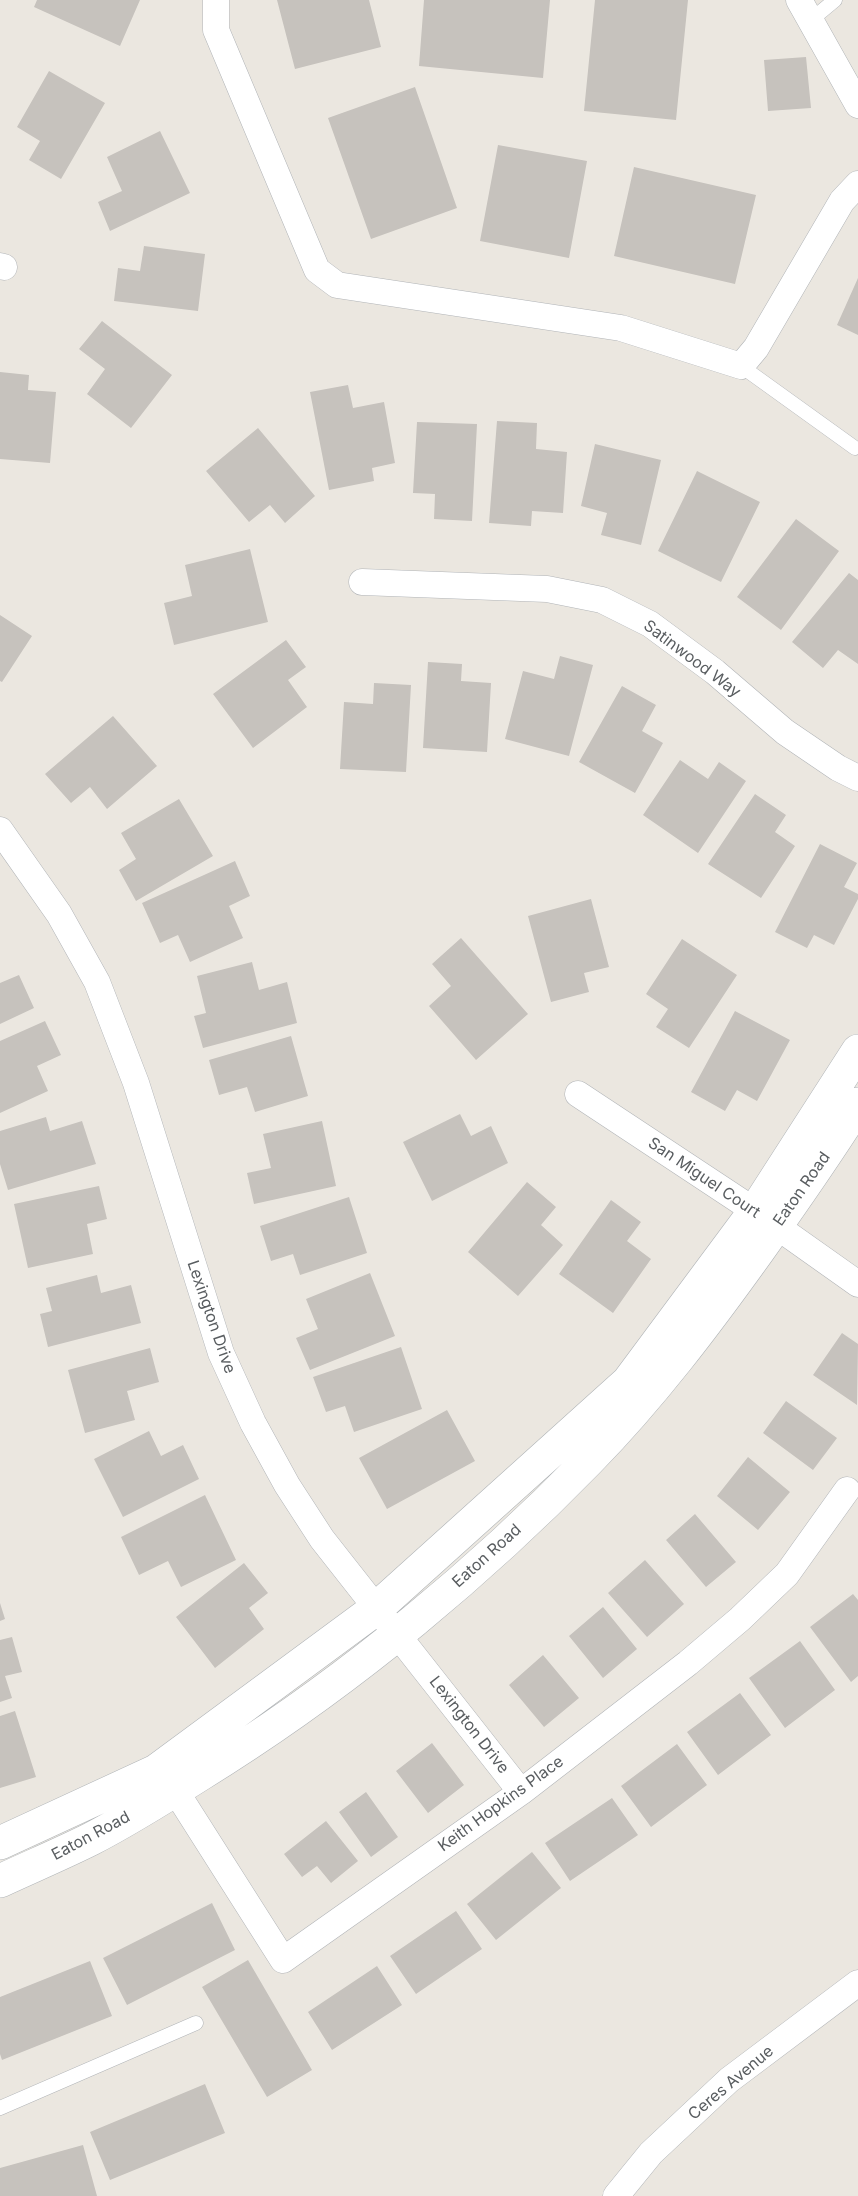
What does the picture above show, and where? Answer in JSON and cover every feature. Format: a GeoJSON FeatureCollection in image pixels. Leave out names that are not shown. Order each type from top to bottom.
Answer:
{"type":"FeatureCollection","features":[{"type":"Feature","properties":{"kind":"street"},"geometry":{"type":"LineString","coordinates":[[216,0],[216,30],[317,270],[337,285],[621,328],[741,366],[756,348],[842,201],[858,184]]}},
{"type":"Feature","properties":{"kind":"street"},"geometry":{"type":"LineString","coordinates":[[805,10],[858,105]]}},
{"type":"Feature","properties":{"kind":"street","name":"Satinwood Way"},"geometry":{"type":"LineString","coordinates":[[362,582],[548,589],[602,600],[650,624],[715,672],[785,732],[838,768],[858,778]]}},
{"type":"Feature","properties":{"kind":"street","name":"Lexington Drive"},"geometry":{"type":"LineString","coordinates":[[0,830],[59,914],[97,982],[135,1083],[221,1353],[253,1423],[287,1485],[322,1539],[520,1792]]}},
{"type":"Feature","properties":{"kind":"street"},"geometry":{"type":"LineString","coordinates":[[0,1843],[156,1771],[377,1608],[628,1382],[766,1219],[858,1051]]}},
{"type":"Feature","properties":{"kind":"street","name":"San Miguel Court"},"geometry":{"type":"LineString","coordinates":[[578,1094],[766,1219],[858,1284]]}},
{"type":"Feature","properties":{"kind":"street","name":"Eaton Road"},"geometry":{"type":"LineString","coordinates":[[0,1881],[92,1838],[250,1743],[398,1634],[511,1536],[589,1461],[670,1368],[720,1305],[766,1219],[837,1138],[858,1104]]}},
{"type":"Feature","properties":{"kind":"street","name":"Keith Hopkins Place"},"geometry":{"type":"LineString","coordinates":[[175,1790],[283,1960],[520,1792],[688,1663],[740,1619],[787,1574],[854,1484]]}},
{"type":"Feature","properties":{"kind":"street","name":"Ceres Avenue"},"geometry":{"type":"LineString","coordinates":[[616,2196],[651,2153],[729,2080],[858,1983]]}},
{"type":"Feature","properties":{"kind":"lane"},"geometry":{"type":"LineString","coordinates":[[805,10],[835,0]]}},
{"type":"Feature","properties":{"kind":"lane"},"geometry":{"type":"LineString","coordinates":[[741,366],[855,448]]}},
{"type":"Feature","properties":{"kind":"lane"},"geometry":{"type":"LineString","coordinates":[[0,2108],[195,2023]]}},
{"type":"Feature","properties":{"kind":"building"},"geometry":{"type":"Polygon","coordinates":[[[37,0],[140,0],[120,46],[34,7],[37,0]]]}},
{"type":"Feature","properties":{"kind":"building"},"geometry":{"type":"Polygon","coordinates":[[[277,0],[369,0],[381,47],[295,69],[277,0]]]}},
{"type":"Feature","properties":{"kind":"building"},"geometry":{"type":"Polygon","coordinates":[[[424,0],[550,0],[543,78],[419,66],[424,0]]]}},
{"type":"Feature","properties":{"kind":"building"},"geometry":{"type":"Polygon","coordinates":[[[595,0],[688,0],[676,120],[584,111],[595,0]]]}},
{"type":"Feature","properties":{"kind":"building"},"geometry":{"type":"Polygon","coordinates":[[[806,57],[811,108],[768,111],[764,60],[806,57]]]}},
{"type":"Feature","properties":{"kind":"building"},"geometry":{"type":"Polygon","coordinates":[[[49,71],[105,103],[61,179],[29,160],[40,141],[17,127],[49,71]]]}},
{"type":"Feature","properties":{"kind":"building"},"geometry":{"type":"Polygon","coordinates":[[[415,87],[457,208],[371,239],[328,118],[415,87]]]}},
{"type":"Feature","properties":{"kind":"building"},"geometry":{"type":"Polygon","coordinates":[[[160,131],[190,193],[110,231],[98,202],[122,191],[107,157],[160,131]]]}},
{"type":"Feature","properties":{"kind":"building"},"geometry":{"type":"Polygon","coordinates":[[[498,145],[587,161],[569,258],[480,241],[498,145]]]}},
{"type":"Feature","properties":{"kind":"building"},"geometry":{"type":"Polygon","coordinates":[[[634,167],[756,195],[735,284],[614,256],[634,167]]]}},
{"type":"Feature","properties":{"kind":"building"},"geometry":{"type":"Polygon","coordinates":[[[144,246],[205,254],[198,311],[114,301],[118,268],[140,271],[144,246]]]}},
{"type":"Feature","properties":{"kind":"building"},"geometry":{"type":"Polygon","coordinates":[[[858,278],[858,335],[837,325],[858,278]]]}},
{"type":"Feature","properties":{"kind":"building"},"geometry":{"type":"Polygon","coordinates":[[[102,321],[172,375],[131,428],[87,394],[105,369],[79,349],[102,321]]]}},
{"type":"Feature","properties":{"kind":"building"},"geometry":{"type":"Polygon","coordinates":[[[0,372],[29,375],[28,390],[56,392],[50,463],[0,459],[0,372]]]}},
{"type":"Feature","properties":{"kind":"building"},"geometry":{"type":"Polygon","coordinates":[[[348,385],[353,408],[384,402],[395,463],[372,468],[374,481],[329,490],[310,392],[348,385]]]}},
{"type":"Feature","properties":{"kind":"building"},"geometry":{"type":"Polygon","coordinates":[[[497,421],[537,423],[536,449],[567,452],[563,513],[532,511],[531,526],[489,523],[497,421]]]}},
{"type":"Feature","properties":{"kind":"building"},"geometry":{"type":"Polygon","coordinates":[[[417,422],[477,424],[472,521],[434,519],[435,494],[413,493],[417,422]]]}},
{"type":"Feature","properties":{"kind":"building"},"geometry":{"type":"Polygon","coordinates":[[[258,428],[315,496],[285,523],[270,505],[249,522],[206,471],[258,428]]]}},
{"type":"Feature","properties":{"kind":"building"},"geometry":{"type":"Polygon","coordinates":[[[595,444],[661,460],[641,545],[601,535],[607,513],[581,506],[595,444]]]}},
{"type":"Feature","properties":{"kind":"building"},"geometry":{"type":"Polygon","coordinates":[[[697,471],[760,502],[721,582],[658,551],[697,471]]]}},
{"type":"Feature","properties":{"kind":"building"},"geometry":{"type":"Polygon","coordinates":[[[796,519],[839,551],[781,630],[737,597],[796,519]]]}},
{"type":"Feature","properties":{"kind":"building"},"geometry":{"type":"Polygon","coordinates":[[[250,549],[268,622],[174,645],[164,603],[192,596],[185,565],[250,549]]]}},
{"type":"Feature","properties":{"kind":"building"},"geometry":{"type":"Polygon","coordinates":[[[849,573],[858,580],[858,664],[838,650],[823,668],[792,642],[849,573]]]}},
{"type":"Feature","properties":{"kind":"building"},"geometry":{"type":"Polygon","coordinates":[[[0,615],[32,636],[2,682],[0,681],[0,615]]]}},
{"type":"Feature","properties":{"kind":"building"},"geometry":{"type":"Polygon","coordinates":[[[286,640],[306,667],[288,680],[307,707],[253,748],[213,694],[286,640]]]}},
{"type":"Feature","properties":{"kind":"building"},"geometry":{"type":"Polygon","coordinates":[[[560,656],[593,665],[569,756],[505,739],[523,671],[554,679],[560,656]]]}},
{"type":"Feature","properties":{"kind":"building"},"geometry":{"type":"Polygon","coordinates":[[[428,662],[462,664],[461,681],[491,683],[487,752],[423,748],[428,662]]]}},
{"type":"Feature","properties":{"kind":"building"},"geometry":{"type":"Polygon","coordinates":[[[374,683],[411,685],[406,772],[340,769],[344,702],[373,704],[374,683]]]}},
{"type":"Feature","properties":{"kind":"building"},"geometry":{"type":"Polygon","coordinates":[[[622,686],[656,705],[642,731],[663,743],[635,793],[579,762],[622,686]]]}},
{"type":"Feature","properties":{"kind":"building"},"geometry":{"type":"Polygon","coordinates":[[[113,716],[157,766],[107,809],[90,787],[71,803],[45,774],[113,716]]]}},
{"type":"Feature","properties":{"kind":"building"},"geometry":{"type":"Polygon","coordinates":[[[680,760],[708,779],[719,762],[746,781],[698,853],[643,815],[680,760]]]}},
{"type":"Feature","properties":{"kind":"building"},"geometry":{"type":"Polygon","coordinates":[[[755,794],[786,815],[775,832],[795,846],[761,898],[708,864],[755,794]]]}},
{"type":"Feature","properties":{"kind":"building"},"geometry":{"type":"Polygon","coordinates":[[[179,799],[213,856],[136,901],[119,870],[136,859],[121,833],[179,799]]]}},
{"type":"Feature","properties":{"kind":"building"},"geometry":{"type":"Polygon","coordinates":[[[820,844],[857,863],[844,887],[858,894],[858,899],[834,945],[814,935],[807,948],[775,932],[820,844]]]}},
{"type":"Feature","properties":{"kind":"building"},"geometry":{"type":"Polygon","coordinates":[[[235,861],[250,896],[229,906],[243,938],[190,962],[178,935],[160,943],[142,903],[235,861]]]}},
{"type":"Feature","properties":{"kind":"building"},"geometry":{"type":"Polygon","coordinates":[[[591,899],[609,967],[584,973],[589,992],[551,1002],[528,916],[591,899]]]}},
{"type":"Feature","properties":{"kind":"building"},"geometry":{"type":"Polygon","coordinates":[[[461,938],[528,1014],[476,1060],[429,1006],[451,986],[432,964],[461,938]]]}},
{"type":"Feature","properties":{"kind":"building"},"geometry":{"type":"Polygon","coordinates":[[[682,939],[737,975],[689,1048],[656,1027],[668,1009],[646,994],[682,939]]]}},
{"type":"Feature","properties":{"kind":"building"},"geometry":{"type":"Polygon","coordinates":[[[252,962],[259,990],[287,982],[297,1023],[203,1048],[194,1016],[206,1013],[197,976],[252,962]]]}},
{"type":"Feature","properties":{"kind":"building"},"geometry":{"type":"Polygon","coordinates":[[[19,975],[34,1008],[0,1024],[0,983],[19,975]]]}},
{"type":"Feature","properties":{"kind":"building"},"geometry":{"type":"Polygon","coordinates":[[[735,1011],[790,1040],[757,1101],[737,1090],[725,1111],[691,1092],[735,1011]]]}},
{"type":"Feature","properties":{"kind":"building"},"geometry":{"type":"Polygon","coordinates":[[[45,1021],[61,1055],[37,1066],[48,1091],[0,1113],[0,1041],[45,1021]]]}},
{"type":"Feature","properties":{"kind":"building"},"geometry":{"type":"Polygon","coordinates":[[[291,1036],[308,1096],[255,1112],[247,1087],[219,1095],[209,1060],[291,1036]]]}},
{"type":"Feature","properties":{"kind":"building"},"geometry":{"type":"Polygon","coordinates":[[[460,1114],[471,1136],[491,1126],[508,1163],[432,1201],[403,1142],[460,1114]]]}},
{"type":"Feature","properties":{"kind":"building"},"geometry":{"type":"Polygon","coordinates":[[[46,1117],[50,1131],[82,1121],[96,1164],[8,1190],[0,1164],[0,1131],[46,1117]]]}},
{"type":"Feature","properties":{"kind":"building"},"geometry":{"type":"Polygon","coordinates":[[[322,1121],[336,1186],[254,1204],[247,1173],[271,1168],[263,1134],[322,1121]]]}},
{"type":"Feature","properties":{"kind":"building"},"geometry":{"type":"Polygon","coordinates":[[[527,1182],[556,1207],[541,1225],[563,1245],[518,1296],[468,1252],[527,1182]]]}},
{"type":"Feature","properties":{"kind":"building"},"geometry":{"type":"Polygon","coordinates":[[[99,1186],[107,1219],[87,1224],[93,1254],[28,1268],[14,1204],[99,1186]]]}},
{"type":"Feature","properties":{"kind":"building"},"geometry":{"type":"Polygon","coordinates":[[[349,1197],[367,1253],[300,1275],[293,1254],[271,1261],[260,1226],[349,1197]]]}},
{"type":"Feature","properties":{"kind":"building"},"geometry":{"type":"Polygon","coordinates":[[[611,1200],[641,1222],[627,1241],[651,1259],[613,1313],[559,1274],[611,1200]]]}},
{"type":"Feature","properties":{"kind":"building"},"geometry":{"type":"Polygon","coordinates":[[[370,1273],[395,1336],[310,1370],[296,1338],[318,1329],[306,1299],[370,1273]]]}},
{"type":"Feature","properties":{"kind":"building"},"geometry":{"type":"Polygon","coordinates":[[[97,1275],[101,1293],[131,1285],[141,1323],[48,1347],[40,1314],[52,1311],[46,1288],[97,1275]]]}},
{"type":"Feature","properties":{"kind":"building"},"geometry":{"type":"Polygon","coordinates":[[[842,1333],[858,1344],[857,1405],[813,1375],[842,1333]]]}},
{"type":"Feature","properties":{"kind":"building"},"geometry":{"type":"Polygon","coordinates":[[[401,1347],[422,1409],[354,1432],[345,1406],[326,1412],[313,1377],[401,1347]]]}},
{"type":"Feature","properties":{"kind":"building"},"geometry":{"type":"Polygon","coordinates":[[[150,1348],[159,1382],[127,1391],[135,1420],[85,1433],[68,1370],[150,1348]]]}},
{"type":"Feature","properties":{"kind":"building"},"geometry":{"type":"Polygon","coordinates":[[[786,1401],[837,1438],[813,1470],[763,1433],[786,1401]]]}},
{"type":"Feature","properties":{"kind":"building"},"geometry":{"type":"Polygon","coordinates":[[[447,1410],[475,1461],[387,1509],[359,1458],[447,1410]]]}},
{"type":"Feature","properties":{"kind":"building"},"geometry":{"type":"Polygon","coordinates":[[[149,1431],[161,1456],[183,1445],[199,1479],[123,1517],[94,1459],[149,1431]]]}},
{"type":"Feature","properties":{"kind":"building"},"geometry":{"type":"Polygon","coordinates":[[[748,1457],[790,1492],[758,1530],[717,1496],[748,1457]]]}},
{"type":"Feature","properties":{"kind":"building"},"geometry":{"type":"Polygon","coordinates":[[[205,1495],[236,1560],[181,1587],[168,1561],[139,1575],[121,1537],[205,1495]]]}},
{"type":"Feature","properties":{"kind":"building"},"geometry":{"type":"Polygon","coordinates":[[[695,1514],[736,1562],[706,1587],[666,1540],[695,1514]]]}},
{"type":"Feature","properties":{"kind":"building"},"geometry":{"type":"Polygon","coordinates":[[[645,1560],[684,1604],[647,1637],[608,1593],[645,1560]]]}},
{"type":"Feature","properties":{"kind":"building"},"geometry":{"type":"Polygon","coordinates":[[[244,1563],[268,1593],[249,1608],[264,1629],[215,1668],[176,1617],[244,1563]]]}},
{"type":"Feature","properties":{"kind":"building"},"geometry":{"type":"Polygon","coordinates":[[[853,1594],[858,1600],[858,1676],[851,1682],[810,1627],[853,1594]]]}},
{"type":"Feature","properties":{"kind":"building"},"geometry":{"type":"Polygon","coordinates":[[[0,1603],[5,1619],[0,1621],[0,1603]]]}},
{"type":"Feature","properties":{"kind":"building"},"geometry":{"type":"Polygon","coordinates":[[[603,1607],[637,1649],[603,1678],[569,1636],[603,1607]]]}},
{"type":"Feature","properties":{"kind":"building"},"geometry":{"type":"Polygon","coordinates":[[[12,1637],[22,1672],[5,1676],[12,1698],[0,1702],[0,1640],[12,1637]]]}},
{"type":"Feature","properties":{"kind":"building"},"geometry":{"type":"Polygon","coordinates":[[[800,1641],[835,1690],[785,1728],[749,1678],[800,1641]]]}},
{"type":"Feature","properties":{"kind":"building"},"geometry":{"type":"Polygon","coordinates":[[[543,1655],[579,1698],[544,1727],[509,1685],[543,1655]]]}},
{"type":"Feature","properties":{"kind":"building"},"geometry":{"type":"Polygon","coordinates":[[[740,1693],[771,1735],[718,1775],[687,1732],[740,1693]]]}},
{"type":"Feature","properties":{"kind":"building"},"geometry":{"type":"Polygon","coordinates":[[[15,1711],[36,1777],[0,1788],[0,1716],[15,1711]]]}},
{"type":"Feature","properties":{"kind":"building"},"geometry":{"type":"Polygon","coordinates":[[[432,1743],[464,1785],[428,1813],[396,1771],[432,1743]]]}},
{"type":"Feature","properties":{"kind":"building"},"geometry":{"type":"Polygon","coordinates":[[[677,1744],[707,1785],[651,1827],[621,1786],[677,1744]]]}},
{"type":"Feature","properties":{"kind":"building"},"geometry":{"type":"Polygon","coordinates":[[[366,1792],[398,1837],[371,1857],[339,1812],[366,1792]]]}},
{"type":"Feature","properties":{"kind":"building"},"geometry":{"type":"Polygon","coordinates":[[[612,1798],[638,1835],[570,1881],[545,1843],[612,1798]]]}},
{"type":"Feature","properties":{"kind":"building"},"geometry":{"type":"Polygon","coordinates":[[[326,1821],[358,1861],[331,1883],[317,1866],[302,1877],[284,1854],[326,1821]]]}},
{"type":"Feature","properties":{"kind":"building"},"geometry":{"type":"Polygon","coordinates":[[[532,1852],[561,1888],[496,1940],[467,1904],[532,1852]]]}},
{"type":"Feature","properties":{"kind":"building"},"geometry":{"type":"Polygon","coordinates":[[[212,1903],[235,1950],[127,2005],[103,1958],[212,1903]]]}},
{"type":"Feature","properties":{"kind":"building"},"geometry":{"type":"Polygon","coordinates":[[[456,1911],[482,1949],[416,1994],[390,1956],[456,1911]]]}},
{"type":"Feature","properties":{"kind":"building"},"geometry":{"type":"Polygon","coordinates":[[[248,1960],[312,2070],[267,2097],[202,1987],[248,1960]]]}},
{"type":"Feature","properties":{"kind":"building"},"geometry":{"type":"Polygon","coordinates":[[[90,1961],[112,2016],[2,2060],[0,2054],[0,1997],[90,1961]]]}},
{"type":"Feature","properties":{"kind":"building"},"geometry":{"type":"Polygon","coordinates":[[[377,1966],[402,2005],[332,2050],[308,2012],[377,1966]]]}},
{"type":"Feature","properties":{"kind":"building"},"geometry":{"type":"Polygon","coordinates":[[[205,2084],[225,2133],[110,2180],[90,2132],[205,2084]]]}},
{"type":"Feature","properties":{"kind":"building"},"geometry":{"type":"Polygon","coordinates":[[[83,2145],[97,2196],[0,2196],[0,2168],[83,2145]]]}}]}
